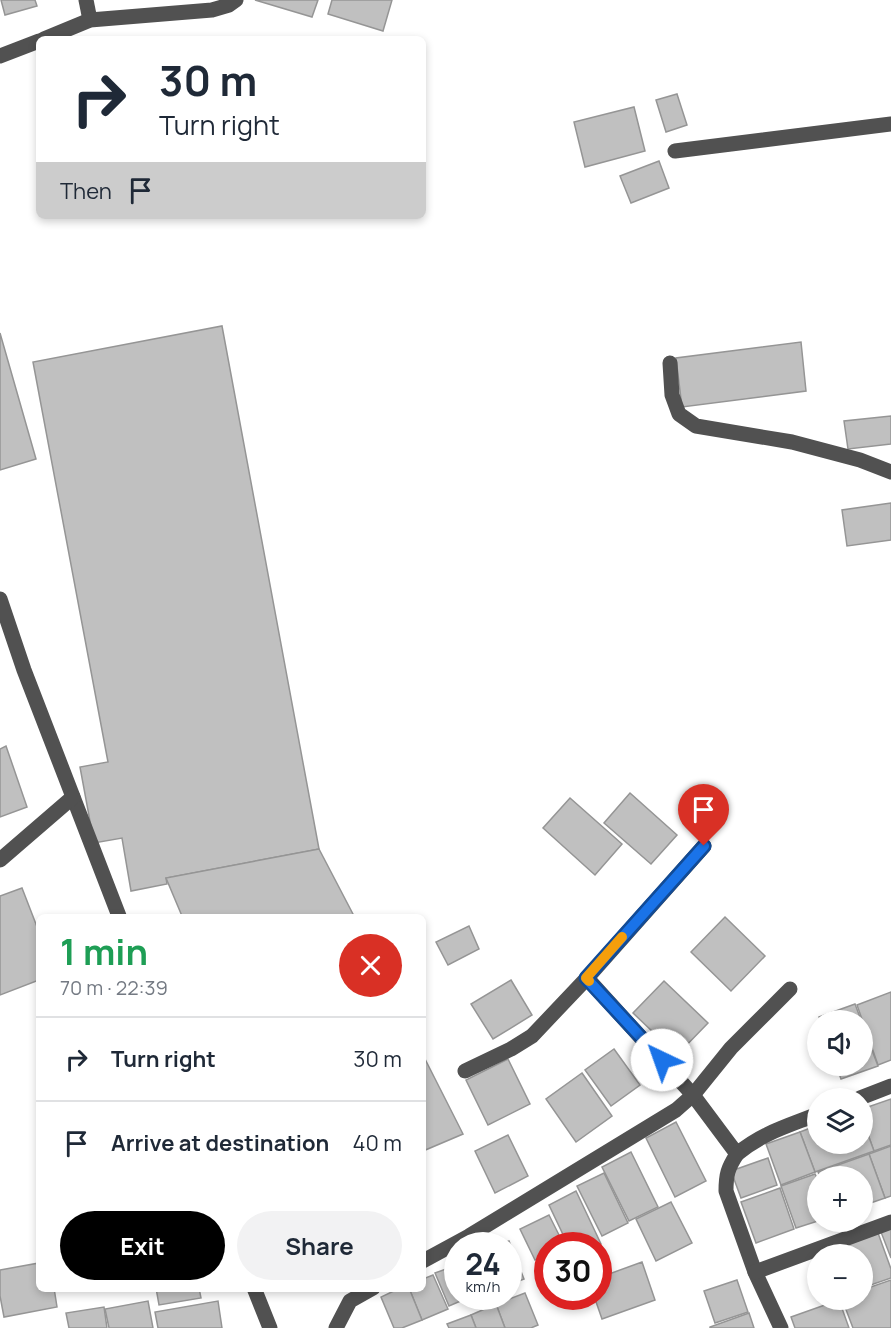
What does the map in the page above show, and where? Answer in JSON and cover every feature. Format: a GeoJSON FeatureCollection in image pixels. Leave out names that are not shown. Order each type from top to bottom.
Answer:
{"type":"FeatureCollection","features":[{"type":"Feature","properties":{"kind":"street"},"geometry":{"type":"LineString","coordinates":[[86,0],[90,20]]}},
{"type":"Feature","properties":{"kind":"street"},"geometry":{"type":"LineString","coordinates":[[51,36],[90,20],[212,10],[229,5],[236,0]]}},
{"type":"Feature","properties":{"kind":"street"},"geometry":{"type":"LineString","coordinates":[[0,56],[36,42]]}},
{"type":"Feature","properties":{"kind":"street"},"geometry":{"type":"LineString","coordinates":[[675,151],[891,124]]}},
{"type":"Feature","properties":{"kind":"street"},"geometry":{"type":"LineString","coordinates":[[670,363],[672,395],[679,414],[696,426],[792,442],[860,460],[891,472]]}},
{"type":"Feature","properties":{"kind":"street"},"geometry":{"type":"LineString","coordinates":[[0,599],[24,670],[117,914]]}},
{"type":"Feature","properties":{"kind":"street"},"geometry":{"type":"LineString","coordinates":[[0,860],[73,797]]}},
{"type":"Feature","properties":{"kind":"street"},"geometry":{"type":"LineString","coordinates":[[465,1071],[532,1036],[704,846]]}},
{"type":"Feature","properties":{"kind":"street"},"geometry":{"type":"LineString","coordinates":[[586,978],[693,1095],[737,1154]]}},
{"type":"Feature","properties":{"kind":"street"},"geometry":{"type":"LineString","coordinates":[[426,1260],[676,1110],[693,1095],[731,1048],[790,989]]}},
{"type":"Feature","properties":{"kind":"street"},"geometry":{"type":"LineString","coordinates":[[873,1093],[891,1086]]}},
{"type":"Feature","properties":{"kind":"street"},"geometry":{"type":"LineString","coordinates":[[782,1328],[755,1272],[726,1191],[726,1177],[737,1154],[750,1143],[768,1133],[807,1118]]}},
{"type":"Feature","properties":{"kind":"street"},"geometry":{"type":"LineString","coordinates":[[755,1272],[891,1222]]}},
{"type":"Feature","properties":{"kind":"street"},"geometry":{"type":"LineString","coordinates":[[256,1292],[270,1328]]}},
{"type":"Feature","properties":{"kind":"street"},"geometry":{"type":"LineString","coordinates":[[336,1328],[350,1301],[366,1292]]}},
{"type":"Feature","properties":{"kind":"building"},"geometry":{"type":"Polygon","coordinates":[[[1,0],[35,0],[37,6],[5,15],[1,0]]]}},
{"type":"Feature","properties":{"kind":"building"},"geometry":{"type":"Polygon","coordinates":[[[255,0],[318,0],[312,17],[255,0]]]}},
{"type":"Feature","properties":{"kind":"building"},"geometry":{"type":"Polygon","coordinates":[[[332,0],[392,0],[383,31],[328,14],[332,0]]]}},
{"type":"Feature","properties":{"kind":"building"},"geometry":{"type":"Polygon","coordinates":[[[677,94],[687,125],[666,132],[656,100],[677,94]]]}},
{"type":"Feature","properties":{"kind":"building"},"geometry":{"type":"Polygon","coordinates":[[[634,107],[645,151],[585,167],[574,122],[634,107]]]}},
{"type":"Feature","properties":{"kind":"building"},"geometry":{"type":"Polygon","coordinates":[[[659,161],[669,188],[631,203],[620,176],[659,161]]]}},
{"type":"Feature","properties":{"kind":"building"},"geometry":{"type":"Polygon","coordinates":[[[222,326],[319,849],[166,878],[167,884],[131,891],[122,838],[94,843],[80,767],[108,762],[33,362],[222,326]]]}},
{"type":"Feature","properties":{"kind":"building"},"geometry":{"type":"Polygon","coordinates":[[[0,333],[36,459],[0,470],[0,333]]]}},
{"type":"Feature","properties":{"kind":"building"},"geometry":{"type":"Polygon","coordinates":[[[801,342],[806,391],[682,407],[676,358],[801,342]]]}},
{"type":"Feature","properties":{"kind":"building"},"geometry":{"type":"Polygon","coordinates":[[[891,416],[891,444],[848,449],[844,421],[891,416]]]}},
{"type":"Feature","properties":{"kind":"building"},"geometry":{"type":"Polygon","coordinates":[[[891,503],[891,540],[847,546],[842,510],[891,503]]]}},
{"type":"Feature","properties":{"kind":"building"},"geometry":{"type":"Polygon","coordinates":[[[6,746],[27,807],[0,817],[0,749],[6,746]]]}},
{"type":"Feature","properties":{"kind":"building"},"geometry":{"type":"Polygon","coordinates":[[[630,793],[677,835],[651,864],[604,823],[630,793]]]}},
{"type":"Feature","properties":{"kind":"building"},"geometry":{"type":"Polygon","coordinates":[[[570,798],[622,844],[595,875],[543,828],[570,798]]]}},
{"type":"Feature","properties":{"kind":"building"},"geometry":{"type":"Polygon","coordinates":[[[319,849],[353,914],[181,914],[166,878],[319,849]]]}},
{"type":"Feature","properties":{"kind":"building"},"geometry":{"type":"Polygon","coordinates":[[[22,888],[36,924],[36,981],[0,995],[0,896],[22,888]]]}},
{"type":"Feature","properties":{"kind":"building"},"geometry":{"type":"Polygon","coordinates":[[[725,917],[765,956],[731,991],[691,952],[725,917]]]}},
{"type":"Feature","properties":{"kind":"building"},"geometry":{"type":"Polygon","coordinates":[[[469,926],[479,949],[448,965],[436,942],[469,926]]]}},
{"type":"Feature","properties":{"kind":"building"},"geometry":{"type":"Polygon","coordinates":[[[511,980],[532,1015],[493,1039],[471,1004],[511,980]]]}},
{"type":"Feature","properties":{"kind":"building"},"geometry":{"type":"Polygon","coordinates":[[[664,981],[708,1023],[677,1055],[633,1013],[664,981]]]}},
{"type":"Feature","properties":{"kind":"building"},"geometry":{"type":"Polygon","coordinates":[[[891,992],[891,1060],[878,1065],[873,1051],[873,1010],[859,1010],[857,1005],[891,992]]]}},
{"type":"Feature","properties":{"kind":"building"},"geometry":{"type":"Polygon","coordinates":[[[855,1004],[857,1010],[838,1010],[855,1004]]]}},
{"type":"Feature","properties":{"kind":"building"},"geometry":{"type":"Polygon","coordinates":[[[614,1049],[640,1085],[611,1106],[585,1070],[614,1049]]]}},
{"type":"Feature","properties":{"kind":"building"},"geometry":{"type":"Polygon","coordinates":[[[873,1053],[878,1066],[873,1068],[873,1053]]]}},
{"type":"Feature","properties":{"kind":"building"},"geometry":{"type":"Polygon","coordinates":[[[508,1059],[530,1104],[488,1125],[466,1080],[508,1059]]]}},
{"type":"Feature","properties":{"kind":"building"},"geometry":{"type":"Polygon","coordinates":[[[426,1061],[463,1134],[426,1150],[426,1061]]]}},
{"type":"Feature","properties":{"kind":"building"},"geometry":{"type":"Polygon","coordinates":[[[582,1073],[612,1116],[576,1142],[546,1099],[582,1073]]]}},
{"type":"Feature","properties":{"kind":"building"},"geometry":{"type":"Polygon","coordinates":[[[891,1099],[891,1145],[874,1151],[873,1148],[873,1105],[891,1099]]]}},
{"type":"Feature","properties":{"kind":"building"},"geometry":{"type":"Polygon","coordinates":[[[676,1122],[706,1181],[675,1197],[646,1138],[676,1122]]]}},
{"type":"Feature","properties":{"kind":"building"},"geometry":{"type":"Polygon","coordinates":[[[807,1129],[807,1151],[800,1132],[807,1129]]]}},
{"type":"Feature","properties":{"kind":"building"},"geometry":{"type":"Polygon","coordinates":[[[800,1132],[813,1166],[807,1166],[807,1175],[781,1185],[766,1144],[800,1132]]]}},
{"type":"Feature","properties":{"kind":"building"},"geometry":{"type":"Polygon","coordinates":[[[508,1135],[528,1176],[495,1193],[475,1151],[508,1135]]]}},
{"type":"Feature","properties":{"kind":"building"},"geometry":{"type":"Polygon","coordinates":[[[891,1146],[891,1196],[885,1198],[869,1154],[891,1146]]]}},
{"type":"Feature","properties":{"kind":"building"},"geometry":{"type":"Polygon","coordinates":[[[631,1152],[658,1207],[629,1221],[602,1167],[631,1152]]]}},
{"type":"Feature","properties":{"kind":"building"},"geometry":{"type":"Polygon","coordinates":[[[808,1154],[866,1154],[832,1166],[813,1166],[808,1154]]]}},
{"type":"Feature","properties":{"kind":"building"},"geometry":{"type":"Polygon","coordinates":[[[869,1154],[885,1198],[873,1202],[873,1166],[835,1166],[869,1154]]]}},
{"type":"Feature","properties":{"kind":"building"},"geometry":{"type":"Polygon","coordinates":[[[768,1158],[777,1185],[741,1198],[731,1171],[768,1158]]]}},
{"type":"Feature","properties":{"kind":"building"},"geometry":{"type":"Polygon","coordinates":[[[604,1173],[628,1223],[610,1232],[600,1232],[577,1186],[604,1173]]]}},
{"type":"Feature","properties":{"kind":"building"},"geometry":{"type":"Polygon","coordinates":[[[807,1177],[807,1224],[796,1228],[781,1186],[807,1177]]]}},
{"type":"Feature","properties":{"kind":"building"},"geometry":{"type":"Polygon","coordinates":[[[780,1188],[794,1229],[756,1243],[741,1202],[780,1188]]]}},
{"type":"Feature","properties":{"kind":"building"},"geometry":{"type":"Polygon","coordinates":[[[576,1191],[595,1232],[562,1232],[549,1205],[576,1191]]]}},
{"type":"Feature","properties":{"kind":"building"},"geometry":{"type":"Polygon","coordinates":[[[671,1202],[692,1243],[656,1261],[636,1219],[671,1202]]]}},
{"type":"Feature","properties":{"kind":"building"},"geometry":{"type":"Polygon","coordinates":[[[549,1215],[558,1232],[534,1232],[534,1258],[520,1229],[549,1215]]]}},
{"type":"Feature","properties":{"kind":"building"},"geometry":{"type":"Polygon","coordinates":[[[891,1228],[891,1258],[881,1232],[891,1228]]]}},
{"type":"Feature","properties":{"kind":"building"},"geometry":{"type":"Polygon","coordinates":[[[878,1233],[891,1269],[891,1278],[873,1284],[873,1244],[848,1244],[878,1233]]]}},
{"type":"Feature","properties":{"kind":"building"},"geometry":{"type":"Polygon","coordinates":[[[642,1262],[655,1300],[602,1319],[599,1310],[612,1310],[612,1273],[642,1262]]]}},
{"type":"Feature","properties":{"kind":"building"},"geometry":{"type":"Polygon","coordinates":[[[36,1264],[36,1292],[55,1292],[57,1307],[4,1317],[0,1296],[0,1270],[36,1264]]]}},
{"type":"Feature","properties":{"kind":"building"},"geometry":{"type":"Polygon","coordinates":[[[444,1270],[444,1294],[435,1273],[444,1270]]]}},
{"type":"Feature","properties":{"kind":"building"},"geometry":{"type":"Polygon","coordinates":[[[433,1275],[444,1300],[446,1310],[422,1320],[411,1292],[426,1292],[426,1278],[433,1275]]]}},
{"type":"Feature","properties":{"kind":"building"},"geometry":{"type":"Polygon","coordinates":[[[737,1280],[748,1312],[715,1323],[704,1291],[737,1280]]]}},
{"type":"Feature","properties":{"kind":"building"},"geometry":{"type":"Polygon","coordinates":[[[891,1280],[891,1328],[853,1328],[846,1310],[873,1310],[873,1286],[891,1280]]]}},
{"type":"Feature","properties":{"kind":"building"},"geometry":{"type":"Polygon","coordinates":[[[157,1292],[200,1292],[201,1298],[159,1305],[157,1292]]]}},
{"type":"Feature","properties":{"kind":"building"},"geometry":{"type":"Polygon","coordinates":[[[392,1292],[411,1292],[422,1320],[402,1328],[394,1328],[381,1297],[392,1292]]]}},
{"type":"Feature","properties":{"kind":"building"},"geometry":{"type":"Polygon","coordinates":[[[525,1293],[538,1325],[531,1328],[505,1328],[498,1310],[522,1310],[522,1294],[525,1293]]]}},
{"type":"Feature","properties":{"kind":"building"},"geometry":{"type":"Polygon","coordinates":[[[148,1301],[153,1328],[109,1328],[105,1309],[148,1301]]]}},
{"type":"Feature","properties":{"kind":"building"},"geometry":{"type":"Polygon","coordinates":[[[218,1301],[222,1328],[158,1328],[155,1312],[218,1301]]]}},
{"type":"Feature","properties":{"kind":"building"},"geometry":{"type":"Polygon","coordinates":[[[104,1307],[107,1328],[69,1328],[66,1313],[104,1307]]]}},
{"type":"Feature","properties":{"kind":"building"},"geometry":{"type":"Polygon","coordinates":[[[482,1310],[498,1310],[505,1328],[476,1328],[471,1315],[482,1310]]]}},
{"type":"Feature","properties":{"kind":"building"},"geometry":{"type":"Polygon","coordinates":[[[811,1310],[843,1310],[849,1328],[795,1328],[791,1317],[811,1310]]]}},
{"type":"Feature","properties":{"kind":"building"},"geometry":{"type":"Polygon","coordinates":[[[749,1313],[754,1328],[710,1328],[710,1327],[749,1313]]]}},
{"type":"Feature","properties":{"kind":"building"},"geometry":{"type":"Polygon","coordinates":[[[471,1315],[476,1328],[449,1328],[447,1324],[471,1315]]]}},
{"type":"Feature","properties":{"kind":"slow traffic"},"geometry":{"type":"LineString","coordinates":[[589,981],[586,978],[622,937]]}},
{"type":"Feature","properties":{"kind":"route"},"geometry":{"type":"LineString","coordinates":[[662,1060],[586,978],[704,846]]}}]}
